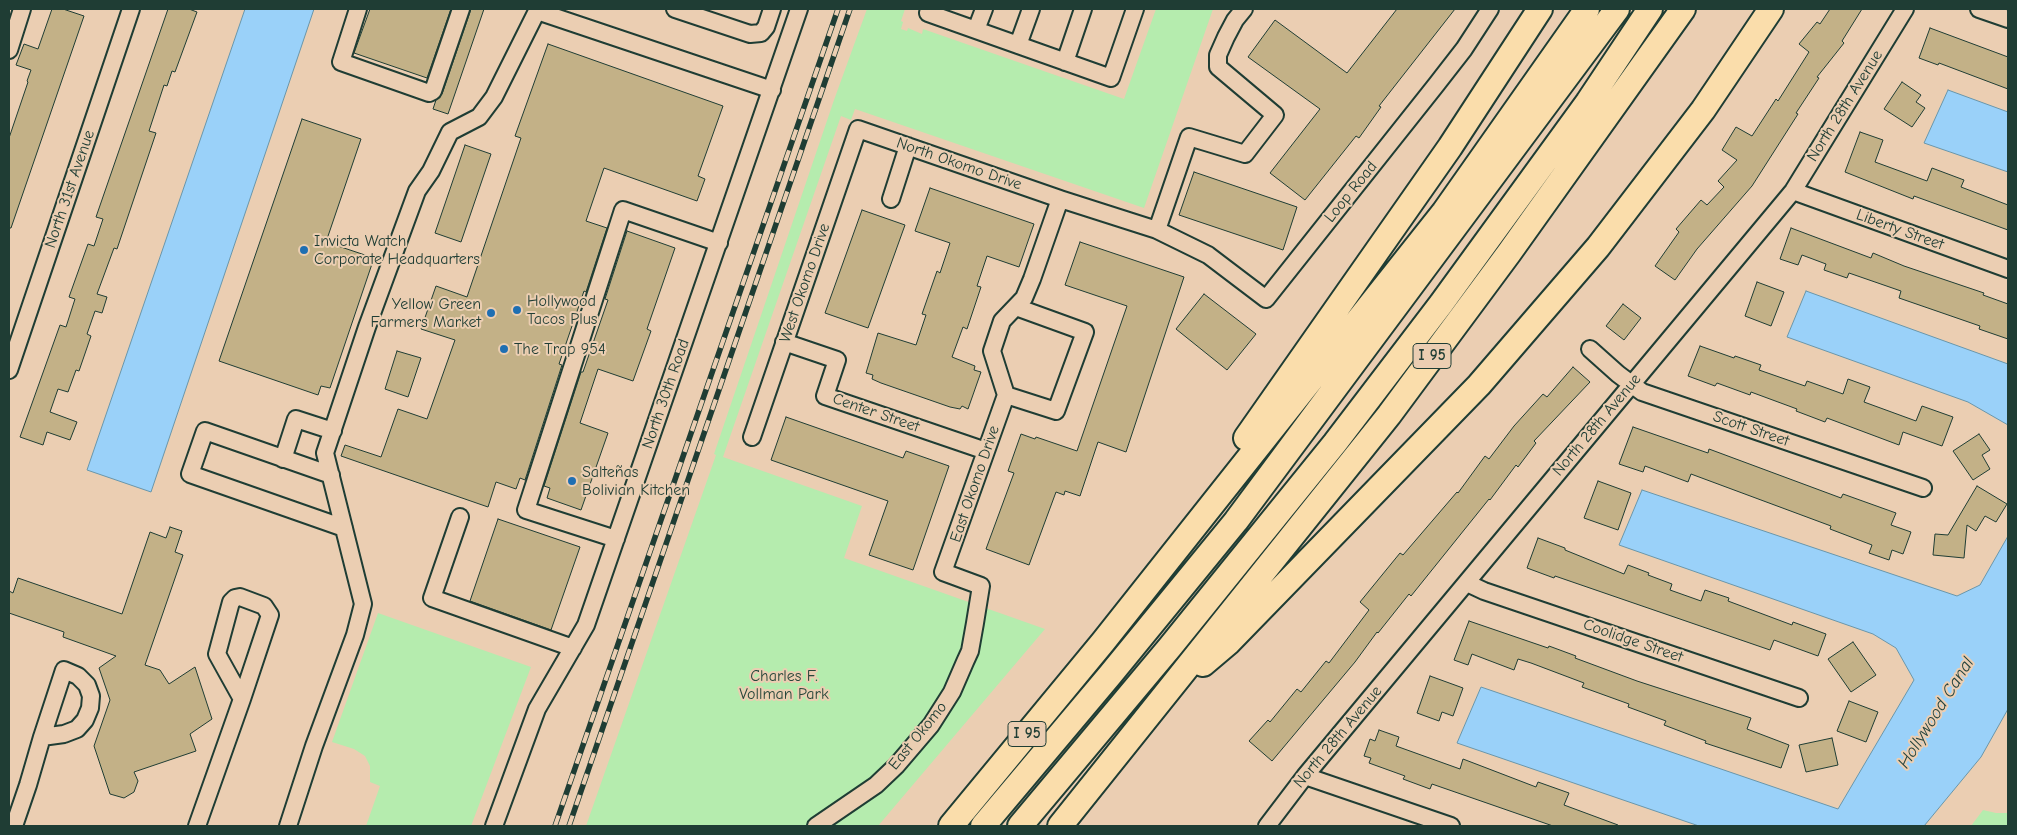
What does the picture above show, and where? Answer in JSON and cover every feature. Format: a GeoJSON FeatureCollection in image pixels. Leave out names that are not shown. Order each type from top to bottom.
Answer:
{"type":"FeatureCollection","features":[{"type":"Feature","properties":{"kind":"highway"},"geometry":{"type":"LineString","coordinates":[[1103,642],[1450,147],[1540,9]]}},
{"type":"Feature","properties":{"kind":"highway","name":"I 95"},"geometry":{"type":"LineString","coordinates":[[951,826],[1103,642],[1444,212],[1587,9]]}},
{"type":"Feature","properties":{"kind":"highway"},"geometry":{"type":"LineString","coordinates":[[983,826],[1236,521],[1617,9]]}},
{"type":"Feature","properties":{"kind":"highway"},"geometry":{"type":"LineString","coordinates":[[1020,826],[1170,647],[1335,443],[1441,304],[1588,102],[1650,9]]}},
{"type":"Feature","properties":{"kind":"highway","name":"I 95"},"geometry":{"type":"LineString","coordinates":[[1060,826],[1389,414],[1509,253],[1683,9]]}},
{"type":"Feature","properties":{"kind":"highway"},"geometry":{"type":"LineString","coordinates":[[1167,693],[1229,642],[1479,385],[1598,247],[1703,110],[1770,9]]}},
{"type":"Feature","properties":{"kind":"street"},"geometry":{"type":"LineString","coordinates":[[9,50],[22,9]]}},
{"type":"Feature","properties":{"kind":"street","name":"North 31st Avenue"},"geometry":{"type":"LineString","coordinates":[[9,370],[131,9]]}},
{"type":"Feature","properties":{"kind":"street"},"geometry":{"type":"LineString","coordinates":[[358,9],[341,62],[429,93],[433,91],[461,9]]}},
{"type":"Feature","properties":{"kind":"street"},"geometry":{"type":"LineString","coordinates":[[675,9],[750,34],[761,33],[766,27],[772,9]]}},
{"type":"Feature","properties":{"kind":"street","name":"North 30th Road"},"geometry":{"type":"LineString","coordinates":[[494,826],[537,709],[586,625],[799,9]]}},
{"type":"Feature","properties":{"kind":"street"},"geometry":{"type":"LineString","coordinates":[[929,9],[928,13],[1111,78],[1135,9]]}},
{"type":"Feature","properties":{"kind":"street"},"geometry":{"type":"LineString","coordinates":[[976,30],[984,9]]}},
{"type":"Feature","properties":{"kind":"street"},"geometry":{"type":"LineString","coordinates":[[1018,45],[1031,9]]}},
{"type":"Feature","properties":{"kind":"street"},"geometry":{"type":"LineString","coordinates":[[1065,62],[1083,9]]}},
{"type":"Feature","properties":{"kind":"street"},"geometry":{"type":"LineString","coordinates":[[1157,230],[1190,137],[1245,154],[1275,115],[1218,67],[1218,56],[1226,37],[1235,20],[1244,9]]}},
{"type":"Feature","properties":{"kind":"street","name":"Loop Road"},"geometry":{"type":"LineString","coordinates":[[1266,299],[1436,86],[1464,49],[1490,9]]}},
{"type":"Feature","properties":{"kind":"street","name":"North 28th Avenue"},"geometry":{"type":"LineString","coordinates":[[1267,826],[1305,776],[1793,191],[1904,9]]}},
{"type":"Feature","properties":{"kind":"street"},"geometry":{"type":"LineString","coordinates":[[1979,9],[2008,19]]}},
{"type":"Feature","properties":{"kind":"street"},"geometry":{"type":"LineString","coordinates":[[288,826],[314,746],[362,612],[363,604],[325,452],[367,327],[417,191],[431,171],[450,132],[479,117],[494,97],[537,10],[772,90]]}},
{"type":"Feature","properties":{"kind":"street","name":"North Okomo Drive"},"geometry":{"type":"LineString","coordinates":[[858,129],[1060,199],[1157,230],[1208,255],[1266,299]]}},
{"type":"Feature","properties":{"kind":"street","name":"West Okomo Drive"},"geometry":{"type":"LineString","coordinates":[[752,437],[858,129]]}},
{"type":"Feature","properties":{"kind":"street"},"geometry":{"type":"LineString","coordinates":[[891,199],[908,146]]}},
{"type":"Feature","properties":{"kind":"street","name":"Liberty Street"},"geometry":{"type":"LineString","coordinates":[[1793,191],[2008,269]]}},
{"type":"Feature","properties":{"kind":"street"},"geometry":{"type":"LineString","coordinates":[[1016,307],[1085,332],[1056,412],[1006,395],[992,351],[1002,321],[1024,298],[1060,199]]}},
{"type":"Feature","properties":{"kind":"street"},"geometry":{"type":"LineString","coordinates":[[616,539],[526,510],[622,210],[719,243]]}},
{"type":"Feature","properties":{"kind":"street","name":"Center Street"},"geometry":{"type":"LineString","coordinates":[[784,342],[837,360],[825,396],[986,450]]}},
{"type":"Feature","properties":{"kind":"street","name":"Scott Street"},"geometry":{"type":"LineString","coordinates":[[1590,349],[1642,392],[1923,488]]}},
{"type":"Feature","properties":{"kind":"street","name":"East Okomo Drive"},"geometry":{"type":"LineString","coordinates":[[980,586],[944,572],[1006,395]]}},
{"type":"Feature","properties":{"kind":"street"},"geometry":{"type":"LineString","coordinates":[[283,458],[296,419],[333,431]]}},
{"type":"Feature","properties":{"kind":"street"},"geometry":{"type":"LineString","coordinates":[[331,475],[205,431],[190,474],[344,528]]}},
{"type":"Feature","properties":{"kind":"street"},"geometry":{"type":"LineString","coordinates":[[460,517],[432,598],[573,648]]}},
{"type":"Feature","properties":{"kind":"street","name":"Coolidge Street"},"geometry":{"type":"LineString","coordinates":[[1467,583],[1484,591],[1799,698]]}},
{"type":"Feature","properties":{"kind":"street","name":"East Okomo"},"geometry":{"type":"LineString","coordinates":[[816,826],[876,785],[896,766],[931,725],[952,692],[970,651],[980,586]]}},
{"type":"Feature","properties":{"kind":"street"},"geometry":{"type":"LineString","coordinates":[[197,826],[242,699],[270,615],[264,606],[240,597],[235,598],[231,602],[217,654],[242,699]]}},
{"type":"Feature","properties":{"kind":"street"},"geometry":{"type":"LineString","coordinates":[[14,826],[42,737]]}},
{"type":"Feature","properties":{"kind":"street"},"geometry":{"type":"LineString","coordinates":[[1305,776],[1451,826]]}},
{"type":"Feature","properties":{"kind":"green space","name":"Charles F. Vollman Park"},"geometry":{"type":"Polygon","coordinates":[[[867,9],[905,9],[901,21],[903,22],[901,29],[907,31],[908,28],[922,34],[923,29],[1124,99],[1156,9],[1213,9],[1144,208],[855,109],[851,120],[841,116],[723,457],[862,506],[844,558],[1045,629],[878,826],[586,826],[716,455],[714,454],[834,100],[867,9]]]}},
{"type":"Feature","properties":{"kind":"green space"},"geometry":{"type":"Polygon","coordinates":[[[378,613],[531,667],[471,826],[366,826],[380,786],[370,782],[370,766],[365,756],[354,749],[332,742],[378,613]]]}},
{"type":"Feature","properties":{"kind":"green space"},"geometry":{"type":"Polygon","coordinates":[[[1983,810],[2008,813],[2008,826],[1971,826],[1983,810]]]}},
{"type":"Feature","properties":{"kind":"water"},"geometry":{"type":"Polygon","coordinates":[[[245,9],[314,9],[151,492],[87,470],[245,9]]]}},
{"type":"Feature","properties":{"kind":"water"},"geometry":{"type":"Polygon","coordinates":[[[1948,90],[2008,112],[2008,172],[1924,143],[1948,90]]]}},
{"type":"Feature","properties":{"kind":"water"},"geometry":{"type":"Polygon","coordinates":[[[1806,291],[2008,364],[2008,425],[1968,402],[1787,337],[1806,291]]]}},
{"type":"Feature","properties":{"kind":"water","name":"Hollywood Canal"},"geometry":{"type":"Polygon","coordinates":[[[1642,490],[1957,596],[1980,585],[2008,536],[2008,709],[1981,757],[1924,826],[1699,826],[1457,743],[1481,687],[1838,809],[1914,680],[1896,648],[1873,634],[1619,545],[1642,490]]]}},
{"type":"Feature","properties":{"kind":"building"},"geometry":{"type":"Polygon","coordinates":[[[52,9],[63,9],[84,16],[11,228],[9,228],[9,138],[31,70],[16,65],[24,44],[38,49],[52,9]]]}},
{"type":"Feature","properties":{"kind":"building"},"geometry":{"type":"Polygon","coordinates":[[[168,9],[189,9],[197,12],[175,72],[172,71],[167,86],[164,85],[149,131],[156,133],[117,249],[114,248],[97,294],[107,297],[102,313],[95,311],[87,334],[91,336],[79,371],[76,370],[68,392],[58,389],[50,412],[77,422],[70,440],[47,432],[43,445],[20,437],[60,325],[66,327],[75,299],[69,297],[88,244],[94,246],[103,219],[96,217],[168,9]]]}},
{"type":"Feature","properties":{"kind":"building"},"geometry":{"type":"Polygon","coordinates":[[[370,9],[451,9],[427,78],[354,53],[370,9]]]}},
{"type":"Feature","properties":{"kind":"building"},"geometry":{"type":"Polygon","coordinates":[[[471,9],[484,9],[448,114],[433,109],[436,100],[442,94],[471,9]]]}},
{"type":"Feature","properties":{"kind":"building"},"geometry":{"type":"Polygon","coordinates":[[[1397,9],[1455,9],[1379,106],[1381,107],[1359,138],[1356,136],[1305,200],[1270,173],[1320,109],[1248,57],[1275,20],[1347,73],[1397,9]]]}},
{"type":"Feature","properties":{"kind":"building"},"geometry":{"type":"Polygon","coordinates":[[[1830,9],[1862,9],[1842,41],[1844,43],[1817,77],[1819,78],[1796,113],[1798,114],[1752,186],[1697,249],[1675,280],[1655,266],[1679,232],[1676,229],[1701,200],[1707,205],[1724,187],[1718,181],[1737,160],[1722,150],[1736,127],[1752,136],[1776,99],[1778,101],[1809,52],[1799,44],[1817,22],[1820,24],[1830,9]]]}},
{"type":"Feature","properties":{"kind":"building"},"geometry":{"type":"Polygon","coordinates":[[[1930,28],[2008,57],[2008,89],[1939,63],[1938,65],[1919,58],[1930,28]]]}},
{"type":"Feature","properties":{"kind":"building"},"geometry":{"type":"Polygon","coordinates":[[[548,44],[723,106],[698,176],[705,179],[697,201],[604,168],[586,221],[607,228],[559,364],[562,365],[525,480],[520,478],[516,489],[496,482],[488,507],[341,456],[345,445],[381,457],[398,409],[427,419],[455,340],[421,329],[436,286],[467,297],[521,138],[515,136],[548,44]]]}},
{"type":"Feature","properties":{"kind":"building"},"geometry":{"type":"Polygon","coordinates":[[[1902,82],[1921,95],[1916,102],[1925,108],[1912,127],[1884,109],[1902,82]]]}},
{"type":"Feature","properties":{"kind":"building","name":"Invicta Watch Corporate Headquarters"},"geometry":{"type":"Polygon","coordinates":[[[302,119],[361,139],[326,242],[374,258],[330,388],[321,386],[318,395],[219,361],[302,119]]]}},
{"type":"Feature","properties":{"kind":"building"},"geometry":{"type":"Polygon","coordinates":[[[1860,132],[1883,140],[1875,162],[1927,181],[1932,168],[1964,180],[1961,187],[2008,205],[2008,230],[1914,196],[1913,199],[1845,172],[1860,132]]]}},
{"type":"Feature","properties":{"kind":"building"},"geometry":{"type":"Polygon","coordinates":[[[465,145],[491,154],[461,242],[435,233],[465,145]]]}},
{"type":"Feature","properties":{"kind":"building"},"geometry":{"type":"Polygon","coordinates":[[[1194,172],[1297,207],[1283,250],[1179,215],[1194,172]]]}},
{"type":"Feature","properties":{"kind":"building"},"geometry":{"type":"Polygon","coordinates":[[[930,188],[1034,224],[1019,267],[987,256],[977,286],[981,287],[967,329],[963,327],[952,357],[975,366],[974,370],[981,372],[968,409],[962,406],[960,409],[950,407],[881,383],[872,379],[873,375],[866,373],[878,333],[916,345],[926,315],[922,314],[937,271],[940,273],[950,243],[915,231],[930,188]]]}},
{"type":"Feature","properties":{"kind":"building"},"geometry":{"type":"Polygon","coordinates":[[[862,210],[905,225],[868,328],[825,313],[862,210]]]}},
{"type":"Feature","properties":{"kind":"building"},"geometry":{"type":"Polygon","coordinates":[[[1791,228],[1871,258],[1873,253],[1904,266],[1984,293],[1983,295],[2008,304],[2008,339],[1979,329],[1980,326],[1899,298],[1901,291],[1849,273],[1847,278],[1824,270],[1826,264],[1802,255],[1798,265],[1780,259],[1791,228]]]}},
{"type":"Feature","properties":{"kind":"building"},"geometry":{"type":"Polygon","coordinates":[[[627,231],[675,248],[647,329],[651,331],[633,381],[598,369],[580,423],[608,433],[581,510],[547,498],[550,488],[544,486],[581,372],[583,372],[608,300],[605,299],[627,231]]]}},
{"type":"Feature","properties":{"kind":"building"},"geometry":{"type":"Polygon","coordinates":[[[1080,242],[1184,277],[1126,452],[1098,442],[1080,496],[1065,491],[1064,495],[1056,492],[1029,565],[986,549],[1014,473],[1008,471],[1021,434],[1077,451],[1127,306],[1065,285],[1080,242]]]}},
{"type":"Feature","properties":{"kind":"building"},"geometry":{"type":"Polygon","coordinates":[[[1757,282],[1784,292],[1771,326],[1745,316],[1757,282]]]}},
{"type":"Feature","properties":{"kind":"building"},"geometry":{"type":"Polygon","coordinates":[[[1204,294],[1256,334],[1227,370],[1176,329],[1204,294]]]}},
{"type":"Feature","properties":{"kind":"building"},"geometry":{"type":"Polygon","coordinates":[[[1623,304],[1641,318],[1624,340],[1606,326],[1623,304]]]}},
{"type":"Feature","properties":{"kind":"building"},"geometry":{"type":"Polygon","coordinates":[[[1700,346],[1761,365],[1759,370],[1805,386],[1807,381],[1843,394],[1848,379],[1870,387],[1864,402],[1916,421],[1922,406],[1953,417],[1942,446],[1903,432],[1899,445],[1827,418],[1825,422],[1796,411],[1797,409],[1751,392],[1750,395],[1717,383],[1715,386],[1688,376],[1700,346]]]}},
{"type":"Feature","properties":{"kind":"building"},"geometry":{"type":"Polygon","coordinates":[[[397,351],[421,358],[408,397],[385,389],[397,351]]]}},
{"type":"Feature","properties":{"kind":"building"},"geometry":{"type":"Polygon","coordinates":[[[1573,367],[1590,382],[1534,441],[1536,443],[1518,467],[1516,465],[1490,500],[1411,596],[1409,594],[1272,761],[1249,741],[1268,720],[1270,722],[1297,689],[1301,692],[1326,661],[1329,663],[1369,610],[1360,602],[1400,553],[1403,555],[1458,493],[1485,456],[1489,459],[1514,426],[1543,394],[1547,397],[1573,367]]]}},
{"type":"Feature","properties":{"kind":"building"},"geometry":{"type":"Polygon","coordinates":[[[786,417],[903,458],[906,451],[949,466],[913,570],[869,555],[888,501],[771,460],[786,417]]]}},
{"type":"Feature","properties":{"kind":"building"},"geometry":{"type":"Polygon","coordinates":[[[1633,427],[1708,453],[1709,449],[1841,498],[1843,494],[1896,513],[1891,525],[1911,532],[1903,554],[1892,550],[1889,560],[1869,553],[1872,545],[1830,529],[1831,526],[1691,474],[1688,482],[1645,466],[1643,472],[1619,464],[1633,427]]]}},
{"type":"Feature","properties":{"kind":"building"},"geometry":{"type":"Polygon","coordinates":[[[1979,434],[1990,450],[1982,455],[1990,469],[1973,480],[1953,451],[1979,434]]]}},
{"type":"Feature","properties":{"kind":"building"},"geometry":{"type":"Polygon","coordinates":[[[1598,481],[1631,493],[1618,530],[1584,518],[1598,481]]]}},
{"type":"Feature","properties":{"kind":"building"},"geometry":{"type":"Polygon","coordinates":[[[1977,486],[2007,504],[1996,522],[1985,516],[1976,531],[1967,525],[1964,558],[1933,555],[1935,534],[1948,535],[1977,486]]]}},
{"type":"Feature","properties":{"kind":"building"},"geometry":{"type":"Polygon","coordinates":[[[498,519],[580,547],[551,630],[470,601],[498,519]]]}},
{"type":"Feature","properties":{"kind":"building"},"geometry":{"type":"Polygon","coordinates":[[[170,527],[182,531],[175,552],[183,555],[145,665],[160,670],[169,684],[195,667],[212,719],[190,734],[196,751],[134,772],[138,781],[134,792],[124,798],[110,794],[94,746],[110,700],[99,668],[116,656],[63,637],[64,632],[9,613],[9,591],[13,593],[18,578],[122,614],[150,532],[166,538],[170,527]]]}},
{"type":"Feature","properties":{"kind":"building"},"geometry":{"type":"Polygon","coordinates":[[[1538,538],[1624,574],[1628,565],[1649,573],[1648,575],[1672,584],[1670,590],[1701,601],[1705,590],[1729,598],[1728,601],[1792,625],[1793,622],[1826,634],[1818,656],[1774,640],[1770,650],[1527,568],[1538,538]]]}},
{"type":"Feature","properties":{"kind":"building"},"geometry":{"type":"Polygon","coordinates":[[[1469,621],[1548,648],[1549,646],[1576,656],[1575,658],[1637,681],[1751,718],[1747,729],[1789,745],[1781,768],[1705,743],[1706,741],[1664,725],[1666,721],[1628,707],[1629,704],[1582,687],[1584,683],[1531,663],[1518,659],[1514,670],[1472,654],[1468,665],[1454,660],[1469,621]]]}},
{"type":"Feature","properties":{"kind":"building"},"geometry":{"type":"Polygon","coordinates":[[[1853,642],[1876,675],[1851,692],[1828,659],[1853,642]]]}},
{"type":"Feature","properties":{"kind":"building"},"geometry":{"type":"Polygon","coordinates":[[[1430,676],[1463,688],[1453,716],[1442,712],[1439,721],[1417,713],[1430,676]]]}},
{"type":"Feature","properties":{"kind":"building"},"geometry":{"type":"Polygon","coordinates":[[[1849,701],[1878,712],[1866,742],[1837,731],[1849,701]]]}},
{"type":"Feature","properties":{"kind":"building"},"geometry":{"type":"Polygon","coordinates":[[[1379,730],[1399,737],[1396,746],[1460,769],[1463,759],[1536,787],[1538,782],[1569,793],[1564,805],[1618,826],[1553,826],[1432,784],[1430,789],[1403,779],[1405,776],[1369,763],[1371,758],[1364,756],[1370,739],[1375,741],[1379,730]]]}},
{"type":"Feature","properties":{"kind":"building"},"geometry":{"type":"Polygon","coordinates":[[[1832,738],[1838,765],[1806,772],[1799,745],[1832,738]]]}},
{"type":"Feature","properties":{"kind":"railway"},"geometry":{"type":"LineString","coordinates":[[555,826],[838,9]]}},
{"type":"Feature","properties":{"kind":"railway"},"geometry":{"type":"LineString","coordinates":[[569,826],[850,9]]}},
{"type":"Feature","properties":{"kind":"place","name":"Invicta Watch Corporate Headquarters"},"geometry":{"type":"Point","coordinates":[304,250]}},
{"type":"Feature","properties":{"kind":"place","name":"Hollywood Tacos Plus"},"geometry":{"type":"Point","coordinates":[517,310]}},
{"type":"Feature","properties":{"kind":"place","name":"Yellow Green Farmers Market"},"geometry":{"type":"Point","coordinates":[491,313]}},
{"type":"Feature","properties":{"kind":"place","name":"The Trap 954"},"geometry":{"type":"Point","coordinates":[504,349]}},
{"type":"Feature","properties":{"kind":"place","name":"Salteñas Bolivian Kitchen"},"geometry":{"type":"Point","coordinates":[572,481]}}]}
